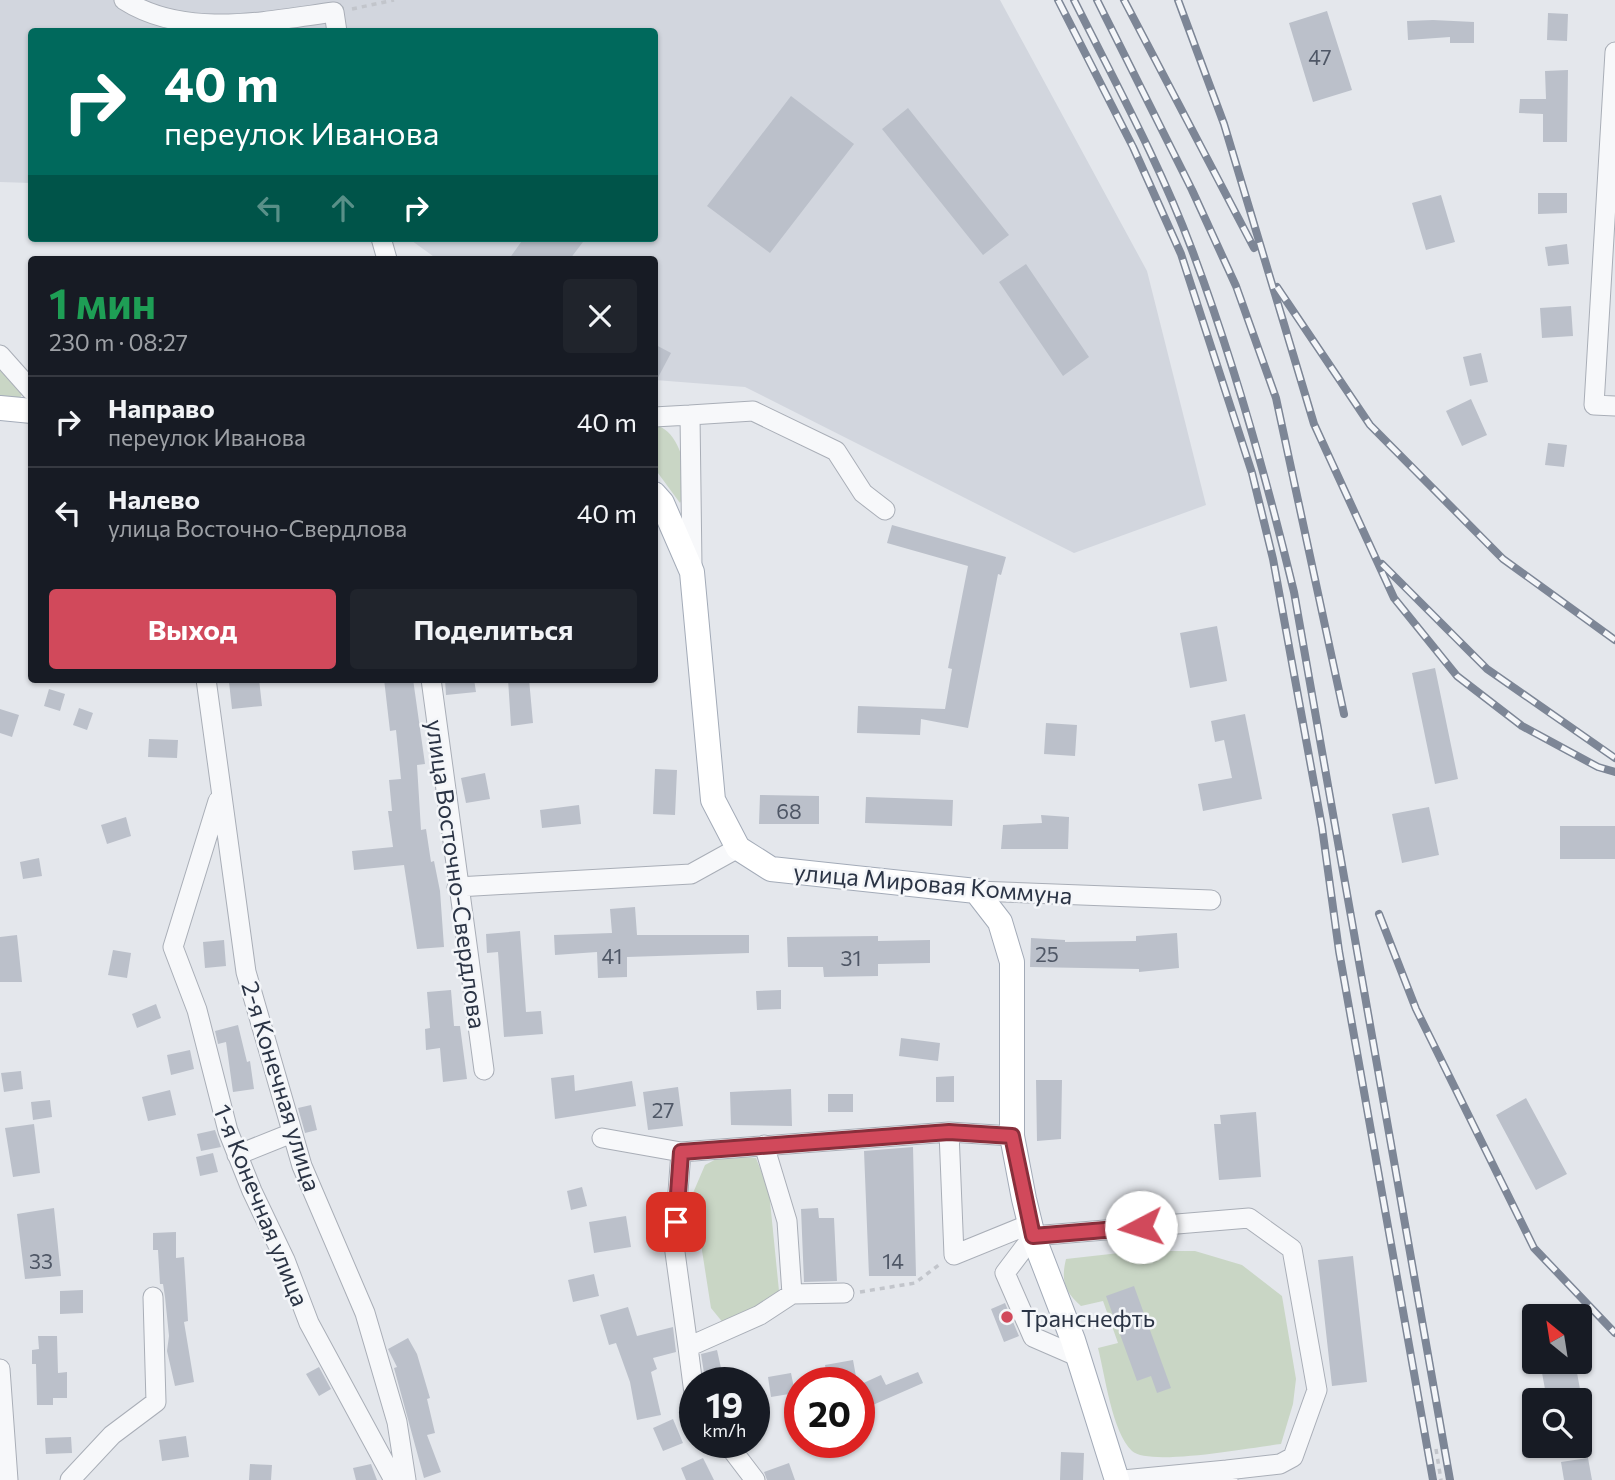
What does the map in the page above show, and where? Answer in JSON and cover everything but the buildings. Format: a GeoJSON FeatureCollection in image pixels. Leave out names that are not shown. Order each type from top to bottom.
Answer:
{"type":"FeatureCollection","features":[{"type":"Feature","properties":{"kind":"main road"},"geometry":{"type":"LineString","coordinates":[[0,408],[28,411]]}},
{"type":"Feature","properties":{"kind":"main road"},"geometry":{"type":"LineString","coordinates":[[658,498],[692,572],[713,800],[738,848]]}},
{"type":"Feature","properties":{"kind":"main road","name":"улица Мировая Коммуна"},"geometry":{"type":"LineString","coordinates":[[738,848],[771,869],[976,891]]}},
{"type":"Feature","properties":{"kind":"main road"},"geometry":{"type":"LineString","coordinates":[[976,891],[1000,922],[1012,962],[1012,1136],[1032,1230],[1079,1356],[1117,1480]]}},
{"type":"Feature","properties":{"kind":"street"},"geometry":{"type":"LineString","coordinates":[[124,0],[140,10],[176,19],[238,25],[336,22]]}},
{"type":"Feature","properties":{"kind":"street"},"geometry":{"type":"LineString","coordinates":[[1615,52],[1594,405],[1615,406]]}},
{"type":"Feature","properties":{"kind":"street"},"geometry":{"type":"LineString","coordinates":[[0,355],[28,386]]}},
{"type":"Feature","properties":{"kind":"street"},"geometry":{"type":"LineString","coordinates":[[658,417],[753,411],[836,452],[863,493],[885,510]]}},
{"type":"Feature","properties":{"kind":"street"},"geometry":{"type":"LineString","coordinates":[[690,415],[692,572]]}},
{"type":"Feature","properties":{"kind":"street","name":"2-я Конечная улица"},"geometry":{"type":"LineString","coordinates":[[206,683],[246,972],[302,1166],[365,1313],[397,1422],[406,1480]]}},
{"type":"Feature","properties":{"kind":"street","name":"улица Восточно-Свердлова"},"geometry":{"type":"LineString","coordinates":[[432,683],[457,887],[484,1070]]}},
{"type":"Feature","properties":{"kind":"street","name":"1-я Конечная улица"},"geometry":{"type":"LineString","coordinates":[[220,797],[173,947],[197,1010],[228,1131],[237,1155],[309,1323],[394,1480]]}},
{"type":"Feature","properties":{"kind":"street"},"geometry":{"type":"LineString","coordinates":[[457,887],[691,874],[738,848]]}},
{"type":"Feature","properties":{"kind":"street","name":"улица Мировая Коммуна"},"geometry":{"type":"LineString","coordinates":[[976,891],[1211,900]]}},
{"type":"Feature","properties":{"kind":"street"},"geometry":{"type":"LineString","coordinates":[[602,1138],[681,1152],[949,1132],[1012,1136]]}},
{"type":"Feature","properties":{"kind":"street"},"geometry":{"type":"LineString","coordinates":[[949,1132],[954,1255],[1032,1230],[1250,1218],[1292,1249],[1317,1390],[1293,1457],[1273,1473],[1124,1480]]}},
{"type":"Feature","properties":{"kind":"street"},"geometry":{"type":"LineString","coordinates":[[237,1155],[292,1133]]}},
{"type":"Feature","properties":{"kind":"street"},"geometry":{"type":"LineString","coordinates":[[764,1145],[787,1221],[792,1294]]}},
{"type":"Feature","properties":{"kind":"street"},"geometry":{"type":"LineString","coordinates":[[681,1152],[674,1245],[691,1367]]}},
{"type":"Feature","properties":{"kind":"street"},"geometry":{"type":"LineString","coordinates":[[1032,1230],[1005,1273],[1032,1337],[1079,1356]]}},
{"type":"Feature","properties":{"kind":"street"},"geometry":{"type":"LineString","coordinates":[[688,1347],[760,1315],[792,1294],[844,1293]]}},
{"type":"Feature","properties":{"kind":"street"},"geometry":{"type":"LineString","coordinates":[[70,1480],[112,1435],[156,1402],[153,1297]]}},
{"type":"Feature","properties":{"kind":"street"},"geometry":{"type":"LineString","coordinates":[[0,1369],[12,1480]]}},
{"type":"Feature","properties":{"kind":"street"},"geometry":{"type":"LineString","coordinates":[[738,1458],[755,1480]]}},
{"type":"Feature","properties":{"kind":"path"},"geometry":{"type":"LineString","coordinates":[[336,22],[394,0]]}},
{"type":"Feature","properties":{"kind":"path"},"geometry":{"type":"LineString","coordinates":[[844,1293],[915,1283],[954,1255]]}},
{"type":"Feature","properties":{"kind":"path"},"geometry":{"type":"LineString","coordinates":[[1436,1449],[1441,1480]]}},
{"type":"Feature","properties":{"kind":"shaded area"},"geometry":{"type":"Polygon","coordinates":[[[0,0],[1000,0],[1147,271],[1206,505],[1074,553],[745,387],[658,380],[658,256],[433,256],[414,242],[658,242],[658,28],[28,28],[28,183],[0,182],[0,0]]]}},
{"type":"Feature","properties":{"kind":"green space"},"geometry":{"type":"Polygon","coordinates":[[[0,364],[23,393],[19,399],[0,397],[0,364]]]}},
{"type":"Feature","properties":{"kind":"green space"},"geometry":{"type":"Polygon","coordinates":[[[658,426],[672,436],[682,458],[685,482],[680,503],[658,473],[658,426]]]}},
{"type":"Feature","properties":{"kind":"green space"},"geometry":{"type":"Polygon","coordinates":[[[724,1155],[756,1158],[769,1191],[779,1291],[749,1318],[724,1324],[711,1308],[693,1193],[705,1165],[724,1155]]]}},
{"type":"Feature","properties":{"kind":"green space"},"geometry":{"type":"Polygon","coordinates":[[[1137,1251],[1195,1251],[1242,1265],[1282,1296],[1296,1379],[1293,1404],[1281,1444],[1202,1455],[1159,1457],[1132,1451],[1125,1442],[1114,1417],[1098,1348],[1118,1343],[1103,1301],[1081,1306],[1067,1290],[1064,1273],[1066,1259],[1137,1251]]]}},
{"type":"Feature","properties":{"kind":"railway"},"geometry":{"type":"LineString","coordinates":[[1058,0],[1133,147],[1181,254],[1252,473],[1273,559],[1322,827],[1339,951],[1433,1480]]}},
{"type":"Feature","properties":{"kind":"railway"},"geometry":{"type":"LineString","coordinates":[[1074,0],[1151,155],[1192,250],[1235,377],[1294,592],[1450,1480]]}},
{"type":"Feature","properties":{"kind":"railway"},"geometry":{"type":"LineString","coordinates":[[1097,0],[1192,190],[1236,286],[1276,398],[1344,714]]}},
{"type":"Feature","properties":{"kind":"railway"},"geometry":{"type":"LineString","coordinates":[[1124,0],[1254,248]]}},
{"type":"Feature","properties":{"kind":"railway"},"geometry":{"type":"LineString","coordinates":[[1178,0],[1224,124],[1314,424],[1394,598],[1457,676],[1522,726],[1598,767],[1615,772]]}},
{"type":"Feature","properties":{"kind":"railway"},"geometry":{"type":"LineString","coordinates":[[1277,287],[1370,425],[1503,559],[1615,640]]}},
{"type":"Feature","properties":{"kind":"railway"},"geometry":{"type":"LineString","coordinates":[[1382,564],[1487,669],[1615,758]]}},
{"type":"Feature","properties":{"kind":"railway"},"geometry":{"type":"LineString","coordinates":[[1379,914],[1416,1009],[1534,1248],[1615,1333]]}},
{"type":"Feature","properties":{"kind":"place","name":"Транснефть"},"geometry":{"type":"Point","coordinates":[1007,1317]}},
{"type":"Feature","properties":{"kind":"route"},"geometry":{"type":"LineString","coordinates":[[676,1222],[681,1152],[949,1132],[1012,1136],[1033,1236],[1141,1227]]}}]}
